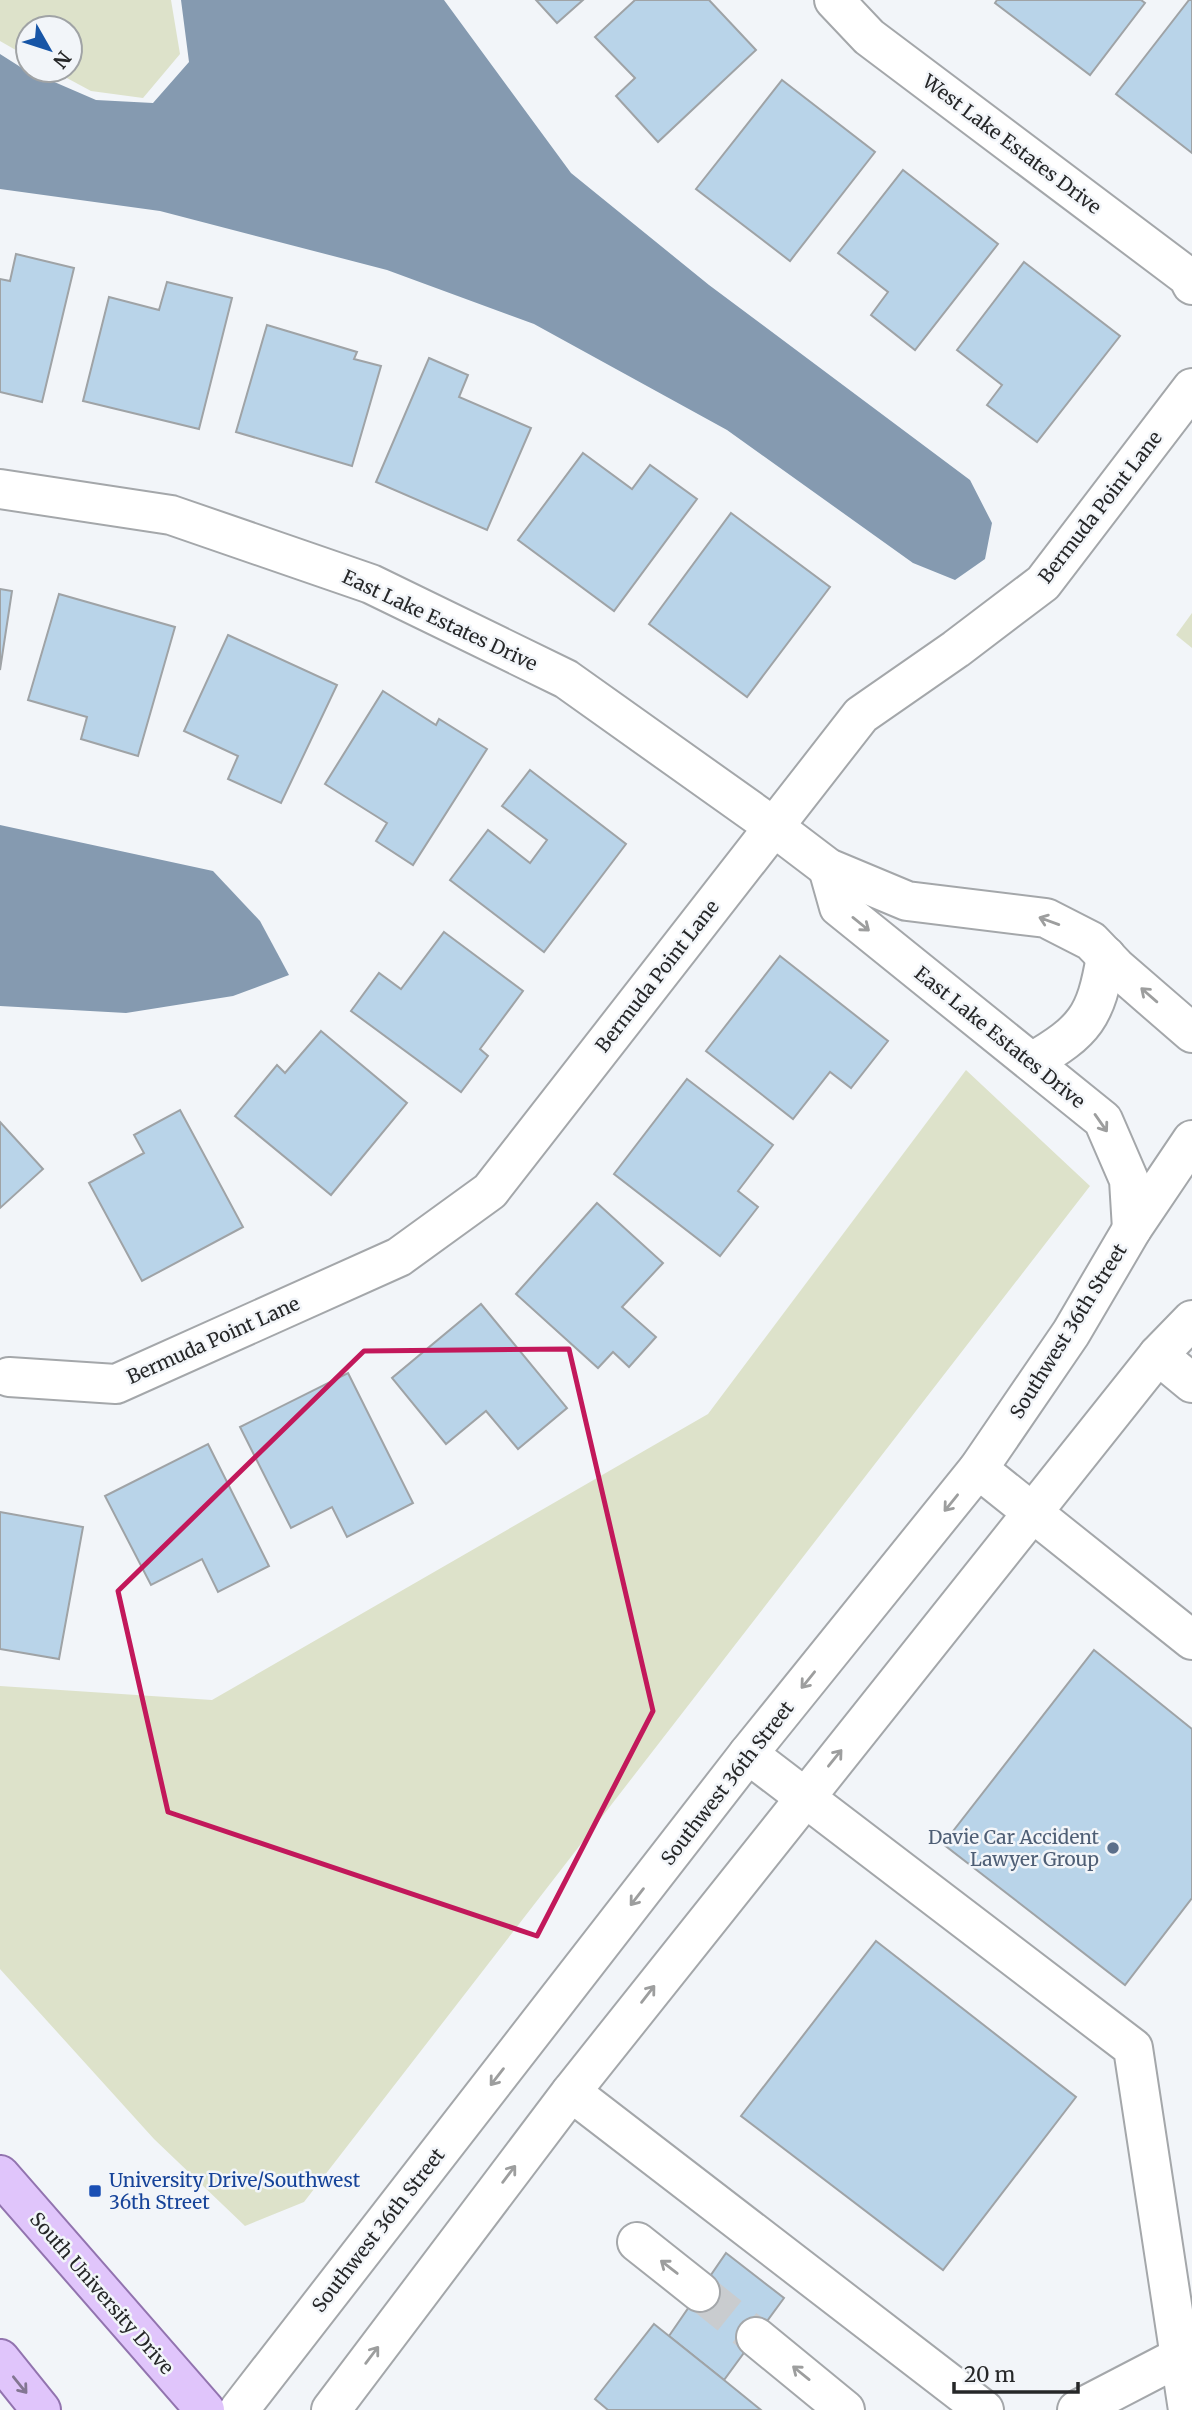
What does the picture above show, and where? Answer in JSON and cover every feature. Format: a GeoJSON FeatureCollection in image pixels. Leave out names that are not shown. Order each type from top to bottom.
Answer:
{"type":"FeatureCollection","features":[{"type":"Feature","properties":{"kind":"main road","name":"South University Drive"},"geometry":{"type":"LineString","coordinates":[[0,2175],[205,2410]]}},
{"type":"Feature","properties":{"kind":"main road"},"geometry":{"type":"LineString","coordinates":[[0,2359],[41,2410]]}},
{"type":"Feature","properties":{"kind":"street","name":"West Lake Estates Drive"},"geometry":{"type":"LineString","coordinates":[[834,0],[869,37],[1188,277],[1192,285]]}},
{"type":"Feature","properties":{"kind":"street","name":"Bermuda Point Lane"},"geometry":{"type":"LineString","coordinates":[[9,1377],[116,1384],[399,1257],[490,1191],[861,715],[956,649],[1043,583],[1192,388]]}},
{"type":"Feature","properties":{"kind":"street","name":"East Lake Estates Drive"},"geometry":{"type":"LineString","coordinates":[[0,489],[171,515],[371,584],[566,679],[775,827],[828,868],[907,901],[1046,918],[1091,941],[1192,1033]]}},
{"type":"Feature","properties":{"kind":"street","name":"East Lake Estates Drive"},"geometry":{"type":"LineString","coordinates":[[828,868],[839,907],[1102,1120],[1129,1180],[1132,1229]]}},
{"type":"Feature","properties":{"kind":"street"},"geometry":{"type":"LineString","coordinates":[[1032,1062],[1063,1044],[1078,1031],[1090,1015],[1100,989],[1106,956]]}},
{"type":"Feature","properties":{"kind":"street","name":"Southwest 36th Street"},"geometry":{"type":"LineString","coordinates":[[239,2410],[748,1754],[978,1469],[1071,1333],[1132,1229],[1192,1140]]}},
{"type":"Feature","properties":{"kind":"street"},"geometry":{"type":"LineString","coordinates":[[331,2410],[571,2092],[804,1797],[1158,1355],[1192,1320]]}},
{"type":"Feature","properties":{"kind":"street"},"geometry":{"type":"LineString","coordinates":[[1158,1355],[1192,1383]]}},
{"type":"Feature","properties":{"kind":"street"},"geometry":{"type":"LineString","coordinates":[[978,1469],[1192,1640]]}},
{"type":"Feature","properties":{"kind":"street"},"geometry":{"type":"LineString","coordinates":[[748,1754],[1133,2048],[1188,2410]]}},
{"type":"Feature","properties":{"kind":"street"},"geometry":{"type":"LineString","coordinates":[[571,2092],[984,2410]]}},
{"type":"Feature","properties":{"kind":"street"},"geometry":{"type":"LineString","coordinates":[[637,2242],[700,2292]]}},
{"type":"Feature","properties":{"kind":"street"},"geometry":{"type":"LineString","coordinates":[[756,2337],[845,2410]]}},
{"type":"Feature","properties":{"kind":"street"},"geometry":{"type":"LineString","coordinates":[[1077,2410],[1181,2356]]}},
{"type":"Feature","properties":{"kind":"highlighted area"},"geometry":{"type":"Polygon","coordinates":[[[569,1349],[653,1711],[537,1936],[168,1812],[118,1591],[364,1351],[569,1349]]]}},
{"type":"Feature","properties":{"kind":"green space"},"geometry":{"type":"Polygon","coordinates":[[[0,0],[171,0],[180,54],[143,98],[91,91],[78,84],[84,84],[84,14],[14,14],[14,49],[0,41],[0,0]]]}},
{"type":"Feature","properties":{"kind":"green space"},"geometry":{"type":"Polygon","coordinates":[[[1192,613],[1192,648],[1176,635],[1192,613]]]}},
{"type":"Feature","properties":{"kind":"green space"},"geometry":{"type":"Polygon","coordinates":[[[966,1070],[1090,1186],[304,2202],[245,2226],[154,2139],[0,1969],[0,1686],[212,1700],[708,1414],[966,1070]]]}},
{"type":"Feature","properties":{"kind":"water"},"geometry":{"type":"Polygon","coordinates":[[[181,0],[444,0],[571,173],[709,285],[970,480],[992,523],[985,559],[955,580],[913,563],[727,430],[534,324],[387,270],[160,211],[0,189],[0,54],[14,63],[14,84],[59,84],[96,100],[153,103],[189,62],[181,0]]]}},
{"type":"Feature","properties":{"kind":"water"},"geometry":{"type":"Polygon","coordinates":[[[0,825],[213,871],[260,921],[289,975],[233,996],[126,1013],[0,1006],[0,825]]]}},
{"type":"Feature","properties":{"kind":"building"},"geometry":{"type":"Polygon","coordinates":[[[536,0],[583,0],[557,23],[536,0]]]}},
{"type":"Feature","properties":{"kind":"building"},"geometry":{"type":"Polygon","coordinates":[[[635,0],[709,0],[756,50],[658,142],[616,96],[635,78],[595,37],[635,0]]]}},
{"type":"Feature","properties":{"kind":"building"},"geometry":{"type":"Polygon","coordinates":[[[997,0],[1141,0],[1145,3],[1090,75],[995,3],[997,0]]]}},
{"type":"Feature","properties":{"kind":"building"},"geometry":{"type":"Polygon","coordinates":[[[1189,0],[1192,0],[1192,153],[1116,94],[1189,0]]]}},
{"type":"Feature","properties":{"kind":"building"},"geometry":{"type":"Polygon","coordinates":[[[782,80],[875,152],[790,261],[696,189],[782,80]]]}},
{"type":"Feature","properties":{"kind":"building"},"geometry":{"type":"Polygon","coordinates":[[[903,170],[998,244],[915,350],[871,315],[888,292],[838,253],[903,170]]]}},
{"type":"Feature","properties":{"kind":"building"},"geometry":{"type":"Polygon","coordinates":[[[16,254],[74,268],[42,402],[0,392],[0,279],[10,281],[16,254]]]}},
{"type":"Feature","properties":{"kind":"building"},"geometry":{"type":"Polygon","coordinates":[[[1024,262],[1120,336],[1037,442],[987,405],[1002,385],[957,350],[1024,262]]]}},
{"type":"Feature","properties":{"kind":"building"},"geometry":{"type":"Polygon","coordinates":[[[167,282],[232,298],[199,429],[83,401],[109,297],[159,310],[167,282]]]}},
{"type":"Feature","properties":{"kind":"building"},"geometry":{"type":"Polygon","coordinates":[[[267,325],[357,352],[354,359],[381,366],[352,466],[236,432],[267,325]]]}},
{"type":"Feature","properties":{"kind":"building"},"geometry":{"type":"Polygon","coordinates":[[[429,358],[468,375],[459,397],[531,428],[487,530],[376,482],[429,358]]]}},
{"type":"Feature","properties":{"kind":"building"},"geometry":{"type":"Polygon","coordinates":[[[583,453],[632,489],[650,465],[697,499],[614,611],[518,540],[583,453]]]}},
{"type":"Feature","properties":{"kind":"building"},"geometry":{"type":"Polygon","coordinates":[[[731,513],[830,587],[747,697],[649,624],[731,513]]]}},
{"type":"Feature","properties":{"kind":"building"},"geometry":{"type":"Polygon","coordinates":[[[0,589],[12,591],[0,670],[0,589]]]}},
{"type":"Feature","properties":{"kind":"building"},"geometry":{"type":"Polygon","coordinates":[[[59,594],[175,627],[138,756],[81,739],[87,717],[28,700],[59,594]]]}},
{"type":"Feature","properties":{"kind":"building"},"geometry":{"type":"Polygon","coordinates":[[[228,635],[337,685],[281,803],[228,779],[238,756],[184,731],[228,635]]]}},
{"type":"Feature","properties":{"kind":"building"},"geometry":{"type":"Polygon","coordinates":[[[383,691],[436,725],[439,719],[487,749],[413,865],[376,841],[387,823],[325,784],[383,691]]]}},
{"type":"Feature","properties":{"kind":"building"},"geometry":{"type":"Polygon","coordinates":[[[530,770],[626,844],[544,952],[450,880],[488,830],[530,863],[547,840],[502,806],[530,770]]]}},
{"type":"Feature","properties":{"kind":"building"},"geometry":{"type":"Polygon","coordinates":[[[444,932],[523,991],[480,1049],[488,1056],[461,1092],[351,1011],[379,973],[401,989],[444,932]]]}},
{"type":"Feature","properties":{"kind":"building"},"geometry":{"type":"Polygon","coordinates":[[[780,956],[888,1041],[851,1088],[830,1072],[793,1119],[706,1051],[780,956]]]}},
{"type":"Feature","properties":{"kind":"building"},"geometry":{"type":"Polygon","coordinates":[[[321,1031],[407,1103],[331,1195],[235,1116],[277,1065],[285,1073],[321,1031]]]}},
{"type":"Feature","properties":{"kind":"building"},"geometry":{"type":"Polygon","coordinates":[[[687,1079],[773,1145],[738,1191],[758,1207],[720,1256],[614,1174],[687,1079]]]}},
{"type":"Feature","properties":{"kind":"building"},"geometry":{"type":"Polygon","coordinates":[[[180,1110],[243,1227],[142,1281],[89,1183],[144,1153],[134,1135],[180,1110]]]}},
{"type":"Feature","properties":{"kind":"building"},"geometry":{"type":"Polygon","coordinates":[[[0,1122],[43,1169],[0,1208],[0,1122]]]}},
{"type":"Feature","properties":{"kind":"building"},"geometry":{"type":"Polygon","coordinates":[[[597,1203],[663,1263],[622,1307],[656,1337],[629,1367],[613,1352],[598,1368],[516,1294],[597,1203]]]}},
{"type":"Feature","properties":{"kind":"building"},"geometry":{"type":"Polygon","coordinates":[[[481,1304],[567,1408],[518,1449],[486,1411],[446,1444],[392,1378],[481,1304]]]}},
{"type":"Feature","properties":{"kind":"building"},"geometry":{"type":"Polygon","coordinates":[[[348,1373],[413,1503],[347,1537],[332,1507],[291,1528],[240,1427],[348,1373]]]}},
{"type":"Feature","properties":{"kind":"building"},"geometry":{"type":"Polygon","coordinates":[[[208,1444],[269,1566],[218,1592],[202,1559],[151,1585],[105,1496],[208,1444]]]}},
{"type":"Feature","properties":{"kind":"building"},"geometry":{"type":"Polygon","coordinates":[[[0,1512],[83,1527],[59,1659],[0,1649],[0,1512]]]}},
{"type":"Feature","properties":{"kind":"building"},"geometry":{"type":"Polygon","coordinates":[[[1094,1650],[1192,1729],[1192,1898],[1125,1985],[943,1844],[1094,1650]]]}},
{"type":"Feature","properties":{"kind":"building"},"geometry":{"type":"Polygon","coordinates":[[[876,1941],[1076,2097],[943,2270],[741,2116],[876,1941]]]}},
{"type":"Feature","properties":{"kind":"building"},"geometry":{"type":"Polygon","coordinates":[[[726,2253],[784,2298],[724,2380],[669,2336],[726,2253]]]}},
{"type":"Feature","properties":{"kind":"building"},"geometry":{"type":"Polygon","coordinates":[[[654,2324],[761,2410],[608,2410],[595,2399],[654,2324]]]}},
{"type":"Feature","properties":{"kind":"tunnel"},"geometry":{"type":"LineString","coordinates":[[700,2292],[756,2337]]}},
{"type":"Feature","properties":{"kind":"place","name":"Davie Car Accident Lawyer Group"},"geometry":{"type":"Point","coordinates":[1113,1848]}},
{"type":"Feature","properties":{"kind":"place","name":"University Drive/Southwest 36th Street"},"geometry":{"type":"Point","coordinates":[95,2191]}}]}
